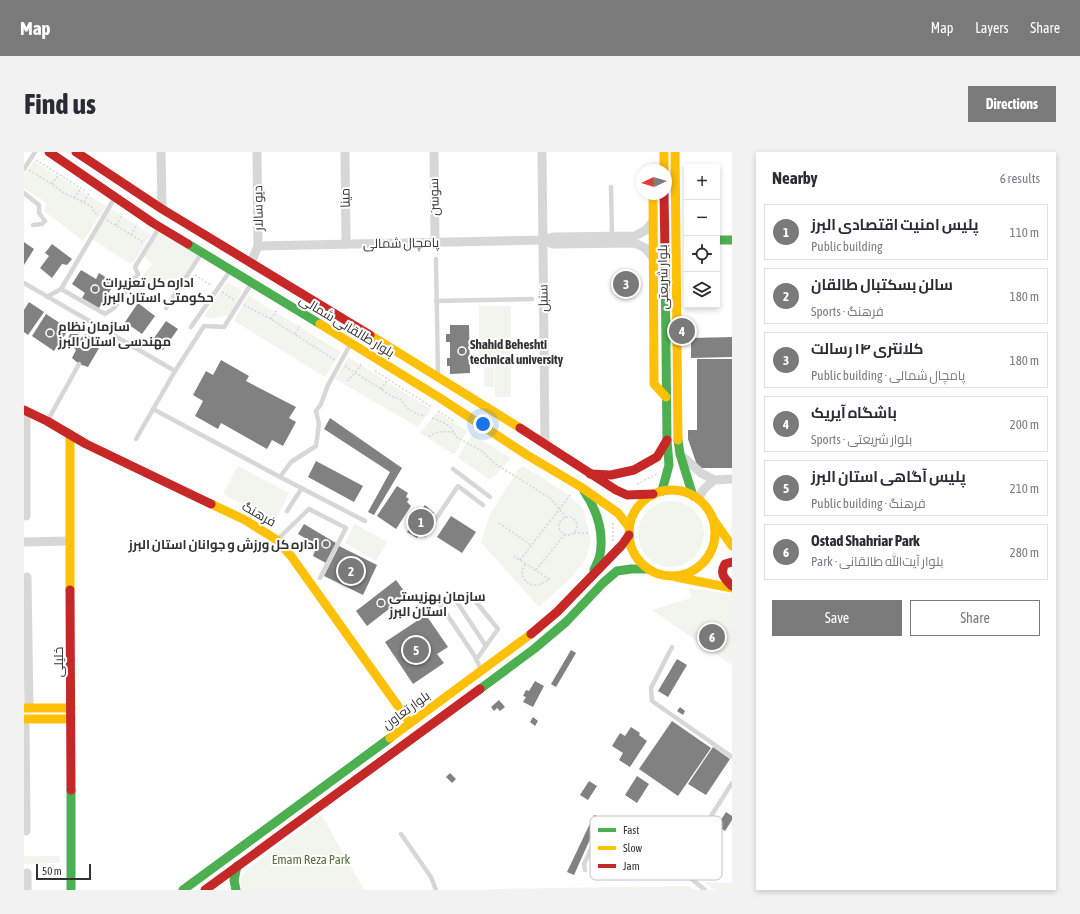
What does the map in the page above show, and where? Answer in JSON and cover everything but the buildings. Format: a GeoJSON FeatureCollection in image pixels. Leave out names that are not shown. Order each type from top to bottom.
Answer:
{"type":"FeatureCollection","features":[{"type":"Feature","properties":{"kind":"main road","name":"بلوار طالقانی شمالی"},"geometry":{"type":"LineString","coordinates":[[49,152],[160,227],[351,343],[440,398],[527,455],[581,487],[618,513],[629,531]]}},
{"type":"Feature","properties":{"kind":"main road","name":"بلوار طالقانی شمالی"},"geometry":{"type":"LineString","coordinates":[[76,152],[162,209],[545,443],[590,474],[627,495],[653,494]]}},
{"type":"Feature","properties":{"kind":"main road"},"geometry":{"type":"LineString","coordinates":[[664,152],[664,164]]}},
{"type":"Feature","properties":{"kind":"main road","name":"بلوار شریعتی"},"geometry":{"type":"LineString","coordinates":[[675,152],[678,442],[680,454],[696,497]]}},
{"type":"Feature","properties":{"kind":"main road"},"geometry":{"type":"LineString","coordinates":[[103,189],[113,176]]}},
{"type":"Feature","properties":{"kind":"main road"},"geometry":{"type":"LineString","coordinates":[[653,200],[654,384],[666,398]]}},
{"type":"Feature","properties":{"kind":"main road","name":"بلوار شریعتی"},"geometry":{"type":"LineString","coordinates":[[662,490],[669,465],[666,398],[664,200]]}},
{"type":"Feature","properties":{"kind":"main road"},"geometry":{"type":"LineString","coordinates":[[720,240],[732,240]]}},
{"type":"Feature","properties":{"kind":"main road"},"geometry":{"type":"LineString","coordinates":[[676,241],[684,241]]}},
{"type":"Feature","properties":{"kind":"main road","name":"فرهنگ"},"geometry":{"type":"LineString","coordinates":[[25,411],[48,421],[86,444],[245,520],[277,540],[291,556],[410,723]]}},
{"type":"Feature","properties":{"kind":"main road"},"geometry":{"type":"LineString","coordinates":[[48,421],[62,439],[67,450],[70,471]]}},
{"type":"Feature","properties":{"kind":"main road","name":"خلیلی"},"geometry":{"type":"LineString","coordinates":[[70,434],[71,890]]}},
{"type":"Feature","properties":{"kind":"main road"},"geometry":{"type":"LineString","coordinates":[[590,474],[611,475],[634,470],[657,457],[667,440]]}},
{"type":"Feature","properties":{"kind":"main road"},"geometry":{"type":"LineString","coordinates":[[70,452],[86,444]]}},
{"type":"Feature","properties":{"kind":"main road"},"geometry":{"type":"LineString","coordinates":[[669,465],[676,469],[681,468],[684,464]]}},
{"type":"Feature","properties":{"kind":"main road"},"geometry":{"type":"LineString","coordinates":[[581,487],[593,503],[600,534],[600,552],[593,574]]}},
{"type":"Feature","properties":{"kind":"main road"},"geometry":{"type":"LineString","coordinates":[[604,503],[615,500],[617,496],[613,487]]}},
{"type":"Feature","properties":{"kind":"main road"},"geometry":{"type":"LineString","coordinates":[[711,516],[714,528],[714,539],[711,551],[705,561],[696,569],[685,574],[665,576],[648,569],[640,563],[630,545],[629,531],[635,511],[640,504],[653,494],[662,490],[678,490],[696,497],[706,506],[711,516],[732,546]]}},
{"type":"Feature","properties":{"kind":"main road","name":"بلوار تعاون"},"geometry":{"type":"LineString","coordinates":[[183,890],[526,639],[558,612],[622,545],[629,531]]}},
{"type":"Feature","properties":{"kind":"main road"},"geometry":{"type":"LineString","coordinates":[[607,560],[612,559],[616,561],[618,567],[617,571],[648,569]]}},
{"type":"Feature","properties":{"kind":"main road"},"geometry":{"type":"LineString","coordinates":[[732,562],[724,564],[722,571],[724,578],[732,587]]}},
{"type":"Feature","properties":{"kind":"main road","name":"بلوار تعاون"},"geometry":{"type":"LineString","coordinates":[[205,890],[534,649],[566,622],[603,583],[617,571]]}},
{"type":"Feature","properties":{"kind":"main road"},"geometry":{"type":"LineString","coordinates":[[674,576],[732,587]]}},
{"type":"Feature","properties":{"kind":"main road"},"geometry":{"type":"LineString","coordinates":[[26,708],[71,708]]}},
{"type":"Feature","properties":{"kind":"main road"},"geometry":{"type":"LineString","coordinates":[[24,719],[71,719]]}},
{"type":"Feature","properties":{"kind":"main road"},"geometry":{"type":"LineString","coordinates":[[282,817],[290,828]]}},
{"type":"Feature","properties":{"kind":"main road"},"geometry":{"type":"LineString","coordinates":[[236,890],[234,880],[237,866]]}},
{"type":"Feature","properties":{"kind":"street"},"geometry":{"type":"LineString","coordinates":[[161,152],[162,209]]}},
{"type":"Feature","properties":{"kind":"street","name":"دیو سالار"},"geometry":{"type":"LineString","coordinates":[[251,263],[258,246],[257,152]]}},
{"type":"Feature","properties":{"kind":"street","name":"مینا"},"geometry":{"type":"LineString","coordinates":[[345,152],[346,244]]}},
{"type":"Feature","properties":{"kind":"street","name":"سوسن"},"geometry":{"type":"LineString","coordinates":[[434,152],[435,242]]}},
{"type":"Feature","properties":{"kind":"street","name":"سنبل"},"geometry":{"type":"LineString","coordinates":[[542,152],[545,443]]}},
{"type":"Feature","properties":{"kind":"street","name":"پامچال شمالی"},"geometry":{"type":"LineString","coordinates":[[258,246],[543,240],[553,244],[612,240],[635,236],[646,230],[653,221]]}},
{"type":"Feature","properties":{"kind":"street","name":"پامچال شمالی"},"geometry":{"type":"LineString","coordinates":[[612,240],[635,243],[645,248],[654,259]]}},
{"type":"Feature","properties":{"kind":"street"},"geometry":{"type":"LineString","coordinates":[[25,411],[26,516]]}},
{"type":"Feature","properties":{"kind":"street"},"geometry":{"type":"LineString","coordinates":[[680,454],[701,473],[714,480],[732,479]]}},
{"type":"Feature","properties":{"kind":"street"},"geometry":{"type":"LineString","coordinates":[[696,497],[714,480]]}},
{"type":"Feature","properties":{"kind":"street"},"geometry":{"type":"LineString","coordinates":[[24,542],[70,541]]}},
{"type":"Feature","properties":{"kind":"street"},"geometry":{"type":"LineString","coordinates":[[26,708],[27,576]]}},
{"type":"Feature","properties":{"kind":"street"},"geometry":{"type":"LineString","coordinates":[[24,719],[26,831]]}},
{"type":"Feature","properties":{"kind":"street"},"geometry":{"type":"LineString","coordinates":[[27,873],[27,890]]}},
{"type":"Feature","properties":{"kind":"lane"},"geometry":{"type":"LineString","coordinates":[[25,168],[35,152]]}},
{"type":"Feature","properties":{"kind":"lane"},"geometry":{"type":"LineString","coordinates":[[611,187],[612,240]]}},
{"type":"Feature","properties":{"kind":"lane"},"geometry":{"type":"LineString","coordinates":[[24,193],[39,205],[38,213],[45,220],[42,224],[33,225]]}},
{"type":"Feature","properties":{"kind":"lane"},"geometry":{"type":"LineString","coordinates":[[47,296],[61,289],[116,197]]}},
{"type":"Feature","properties":{"kind":"lane"},"geometry":{"type":"LineString","coordinates":[[61,289],[105,314],[114,308],[138,274],[135,267],[160,227]]}},
{"type":"Feature","properties":{"kind":"lane"},"geometry":{"type":"LineString","coordinates":[[166,308],[202,253]]}},
{"type":"Feature","properties":{"kind":"lane"},"geometry":{"type":"LineString","coordinates":[[436,260],[438,377]]}},
{"type":"Feature","properties":{"kind":"lane"},"geometry":{"type":"LineString","coordinates":[[191,327],[230,270]]}},
{"type":"Feature","properties":{"kind":"lane"},"geometry":{"type":"LineString","coordinates":[[24,283],[175,372]]}},
{"type":"Feature","properties":{"kind":"lane"},"geometry":{"type":"LineString","coordinates":[[136,439],[204,326],[224,327],[251,283]]}},
{"type":"Feature","properties":{"kind":"lane"},"geometry":{"type":"LineString","coordinates":[[436,301],[532,300]]}},
{"type":"Feature","properties":{"kind":"lane"},"geometry":{"type":"LineString","coordinates":[[280,478],[292,462],[316,446],[319,424],[316,411],[322,404],[328,385],[351,343]]}},
{"type":"Feature","properties":{"kind":"lane"},"geometry":{"type":"LineString","coordinates":[[48,421],[79,364]]}},
{"type":"Feature","properties":{"kind":"lane"},"geometry":{"type":"LineString","coordinates":[[153,409],[280,478],[365,521]]}},
{"type":"Feature","properties":{"kind":"lane"},"geometry":{"type":"LineString","coordinates":[[454,469],[490,497]]}},
{"type":"Feature","properties":{"kind":"lane"},"geometry":{"type":"LineString","coordinates":[[425,535],[458,486],[483,505]]}},
{"type":"Feature","properties":{"kind":"lane"},"geometry":{"type":"LineString","coordinates":[[287,511],[302,488]]}},
{"type":"Feature","properties":{"kind":"lane"},"geometry":{"type":"LineString","coordinates":[[277,540],[309,509],[346,528],[320,578]]}},
{"type":"Feature","properties":{"kind":"lane"},"geometry":{"type":"LineString","coordinates":[[453,596],[486,646]]}},
{"type":"Feature","properties":{"kind":"lane"},"geometry":{"type":"LineString","coordinates":[[473,598],[498,630],[476,660]]}},
{"type":"Feature","properties":{"kind":"lane"},"geometry":{"type":"LineString","coordinates":[[440,604],[482,671]]}},
{"type":"Feature","properties":{"kind":"lane"},"geometry":{"type":"LineString","coordinates":[[672,647],[651,688],[652,701],[732,757]]}},
{"type":"Feature","properties":{"kind":"lane"},"geometry":{"type":"LineString","coordinates":[[711,816],[732,783]]}},
{"type":"Feature","properties":{"kind":"lane"},"geometry":{"type":"LineString","coordinates":[[401,834],[431,877],[436,890]]}},
{"type":"Feature","properties":{"kind":"lane"},"geometry":{"type":"LineString","coordinates":[[585,870],[584,864],[590,851]]}},
{"type":"Feature","properties":{"kind":"lane"},"geometry":{"type":"LineString","coordinates":[[693,880],[705,890]]}},
{"type":"Feature","properties":{"kind":"path"},"geometry":{"type":"LineString","coordinates":[[36,160],[89,193],[84,202]]}},
{"type":"Feature","properties":{"kind":"path"},"geometry":{"type":"LineString","coordinates":[[25,168],[64,193],[91,206],[95,213],[148,245]]}},
{"type":"Feature","properties":{"kind":"path"},"geometry":{"type":"LineString","coordinates":[[52,184],[59,174]]}},
{"type":"Feature","properties":{"kind":"path"},"geometry":{"type":"LineString","coordinates":[[74,198],[81,188]]}},
{"type":"Feature","properties":{"kind":"path"},"geometry":{"type":"LineString","coordinates":[[116,225],[123,214]]}},
{"type":"Feature","properties":{"kind":"path"},"geometry":{"type":"LineString","coordinates":[[131,234],[138,223]]}},
{"type":"Feature","properties":{"kind":"path"},"geometry":{"type":"LineString","coordinates":[[190,272],[217,290],[271,319],[391,396],[400,399],[407,408],[417,414],[425,416]]}},
{"type":"Feature","properties":{"kind":"path"},"geometry":{"type":"LineString","coordinates":[[271,319],[277,310]]}},
{"type":"Feature","properties":{"kind":"path"},"geometry":{"type":"LineString","coordinates":[[295,334],[301,325]]}},
{"type":"Feature","properties":{"kind":"path"},"geometry":{"type":"LineString","coordinates":[[347,381],[362,363]]}},
{"type":"Feature","properties":{"kind":"path"},"geometry":{"type":"LineString","coordinates":[[375,371],[432,407]]}},
{"type":"Feature","properties":{"kind":"path"},"geometry":{"type":"LineString","coordinates":[[381,389],[388,379]]}},
{"type":"Feature","properties":{"kind":"path"},"geometry":{"type":"LineString","coordinates":[[432,418],[448,424],[456,437],[482,451],[494,463],[550,498],[560,508],[566,517],[574,519],[577,523],[577,528],[574,533]]}},
{"type":"Feature","properties":{"kind":"path"},"geometry":{"type":"LineString","coordinates":[[429,437],[433,433],[443,431],[454,432]]}},
{"type":"Feature","properties":{"kind":"path"},"geometry":{"type":"LineString","coordinates":[[634,487],[656,474]]}},
{"type":"Feature","properties":{"kind":"path"},"geometry":{"type":"LineString","coordinates":[[520,560],[571,494],[575,497]]}},
{"type":"Feature","properties":{"kind":"path"},"geometry":{"type":"LineString","coordinates":[[566,517],[561,520],[559,525],[561,531],[565,534],[591,533],[591,529]]}},
{"type":"Feature","properties":{"kind":"path"},"geometry":{"type":"LineString","coordinates":[[613,519],[613,547]]}},
{"type":"Feature","properties":{"kind":"path"},"geometry":{"type":"LineString","coordinates":[[499,523],[531,545]]}},
{"type":"Feature","properties":{"kind":"path"},"geometry":{"type":"LineString","coordinates":[[536,570],[565,534]]}},
{"type":"Feature","properties":{"kind":"path"},"geometry":{"type":"LineString","coordinates":[[514,556],[549,579],[537,585],[527,582],[524,580],[522,573],[523,566],[526,564]]}},
{"type":"Feature","properties":{"kind":"green space"},"geometry":{"type":"Polygon","coordinates":[[[34,161],[106,206],[83,241],[44,211],[46,203],[24,188],[24,175],[34,161]]]}},
{"type":"Feature","properties":{"kind":"green space"},"geometry":{"type":"Polygon","coordinates":[[[111,209],[151,234],[133,263],[129,263],[92,239],[111,209]]]}},
{"type":"Feature","properties":{"kind":"green space"},"geometry":{"type":"Polygon","coordinates":[[[160,231],[198,254],[174,291],[154,276],[138,299],[131,292],[152,264],[144,256],[160,231]]]}},
{"type":"Feature","properties":{"kind":"green space"},"geometry":{"type":"Polygon","coordinates":[[[227,282],[242,291],[229,315],[211,319],[204,316],[227,282]]]}},
{"type":"Feature","properties":{"kind":"green space"},"geometry":{"type":"Polygon","coordinates":[[[248,295],[341,352],[325,377],[234,321],[248,295]]]}},
{"type":"Feature","properties":{"kind":"green space"},"geometry":{"type":"Polygon","coordinates":[[[479,306],[511,306],[511,360],[479,360],[479,306]]]}},
{"type":"Feature","properties":{"kind":"green space"},"geometry":{"type":"Polygon","coordinates":[[[348,357],[431,409],[418,427],[335,379],[348,357]]]}},
{"type":"Feature","properties":{"kind":"green space"},"geometry":{"type":"Polygon","coordinates":[[[495,366],[511,366],[511,397],[495,397],[495,366]]]}},
{"type":"Feature","properties":{"kind":"green space"},"geometry":{"type":"Polygon","coordinates":[[[484,367],[494,367],[494,387],[484,387],[484,367]]]}},
{"type":"Feature","properties":{"kind":"green space"},"geometry":{"type":"Polygon","coordinates":[[[437,412],[467,431],[456,452],[453,454],[420,433],[437,412]]]}},
{"type":"Feature","properties":{"kind":"green space"},"geometry":{"type":"Polygon","coordinates":[[[472,434],[511,458],[494,477],[489,479],[458,458],[472,434]]]}},
{"type":"Feature","properties":{"kind":"green space"},"geometry":{"type":"Polygon","coordinates":[[[238,466],[289,493],[275,522],[223,494],[238,466]]]}},
{"type":"Feature","properties":{"kind":"green space"},"geometry":{"type":"Polygon","coordinates":[[[523,466],[566,493],[583,508],[591,540],[586,558],[572,577],[539,607],[481,542],[490,514],[518,470],[523,466]]]}},
{"type":"Feature","properties":{"kind":"green space"},"geometry":{"type":"Polygon","coordinates":[[[671,501],[684,504],[694,511],[701,521],[704,534],[701,547],[694,557],[684,564],[671,567],[658,564],[648,557],[641,547],[638,534],[641,521],[648,511],[658,504],[671,501]]]}},
{"type":"Feature","properties":{"kind":"green space"},"geometry":{"type":"Polygon","coordinates":[[[355,524],[387,542],[376,561],[345,543],[355,524]]]}},
{"type":"Feature","properties":{"kind":"green space"},"geometry":{"type":"Polygon","coordinates":[[[689,588],[732,594],[732,665],[652,610],[691,598],[689,588]]]}},
{"type":"Feature","properties":{"kind":"green space","name":"Emam Reza Park"},"geometry":{"type":"Polygon","coordinates":[[[321,814],[364,890],[241,890],[241,879],[246,870],[321,814]]]}},
{"type":"Feature","properties":{"kind":"green space"},"geometry":{"type":"Polygon","coordinates":[[[24,856],[59,856],[60,863],[24,864],[24,856]]]}},
{"type":"Feature","properties":{"kind":"green space"},"geometry":{"type":"Polygon","coordinates":[[[704,882],[732,883],[732,890],[715,890],[704,882]]]}},
{"type":"Feature","properties":{"kind":"green space"},"geometry":{"type":"Polygon","coordinates":[[[689,886],[695,890],[486,890],[487,889],[689,886]]]}},
{"type":"Feature","properties":{"kind":"traffic: fast"},"geometry":{"type":"LineString","coordinates":[[720,240],[732,240]]}},
{"type":"Feature","properties":{"kind":"traffic: fast"},"geometry":{"type":"LineString","coordinates":[[188,244],[320,324]]}},
{"type":"Feature","properties":{"kind":"traffic: fast"},"geometry":{"type":"LineString","coordinates":[[662,491],[669,465],[667,440],[665,254]]}},
{"type":"Feature","properties":{"kind":"traffic: fast"},"geometry":{"type":"LineString","coordinates":[[678,440],[680,454],[693,496]]}},
{"type":"Feature","properties":{"kind":"traffic: fast"},"geometry":{"type":"LineString","coordinates":[[584,491],[593,506],[600,530],[600,555],[594,570]]}},
{"type":"Feature","properties":{"kind":"traffic: fast"},"geometry":{"type":"LineString","coordinates":[[480,689],[534,649],[566,622],[603,583],[617,571],[648,569]]}},
{"type":"Feature","properties":{"kind":"traffic: fast"},"geometry":{"type":"LineString","coordinates":[[183,890],[390,738]]}},
{"type":"Feature","properties":{"kind":"traffic: fast"},"geometry":{"type":"LineString","coordinates":[[71,790],[71,890]]}},
{"type":"Feature","properties":{"kind":"traffic: fast"},"geometry":{"type":"LineString","coordinates":[[236,890],[234,880],[237,866]]}},
{"type":"Feature","properties":{"kind":"traffic: slow"},"geometry":{"type":"LineString","coordinates":[[664,152],[664,164]]}},
{"type":"Feature","properties":{"kind":"traffic: slow"},"geometry":{"type":"LineString","coordinates":[[675,152],[678,440]]}},
{"type":"Feature","properties":{"kind":"traffic: slow"},"geometry":{"type":"LineString","coordinates":[[653,200],[654,384],[666,397]]}},
{"type":"Feature","properties":{"kind":"traffic: slow"},"geometry":{"type":"LineString","coordinates":[[320,324],[440,398],[527,455],[581,487],[618,513],[629,527]]}},
{"type":"Feature","properties":{"kind":"traffic: slow"},"geometry":{"type":"LineString","coordinates":[[370,335],[520,428]]}},
{"type":"Feature","properties":{"kind":"traffic: slow"},"geometry":{"type":"LineString","coordinates":[[70,434],[70,590]]}},
{"type":"Feature","properties":{"kind":"traffic: slow"},"geometry":{"type":"LineString","coordinates":[[672,490],[688,493],[696,497],[708,509],[712,517],[715,533],[712,549],[708,557],[696,569],[688,573],[672,576],[656,573],[648,569],[636,557],[632,549],[629,533],[632,517],[636,509],[648,497],[656,493],[672,490]]}},
{"type":"Feature","properties":{"kind":"traffic: slow"},"geometry":{"type":"LineString","coordinates":[[211,504],[245,520],[277,540],[291,556],[410,723]]}},
{"type":"Feature","properties":{"kind":"traffic: slow"},"geometry":{"type":"LineString","coordinates":[[713,519],[732,546]]}},
{"type":"Feature","properties":{"kind":"traffic: slow"},"geometry":{"type":"LineString","coordinates":[[676,577],[732,588]]}},
{"type":"Feature","properties":{"kind":"traffic: slow"},"geometry":{"type":"LineString","coordinates":[[390,738],[531,634]]}},
{"type":"Feature","properties":{"kind":"traffic: slow"},"geometry":{"type":"LineString","coordinates":[[24,708],[71,708]]}},
{"type":"Feature","properties":{"kind":"traffic: slow"},"geometry":{"type":"LineString","coordinates":[[24,719],[71,719]]}},
{"type":"Feature","properties":{"kind":"traffic: jam"},"geometry":{"type":"LineString","coordinates":[[49,152],[153,223],[188,244]]}},
{"type":"Feature","properties":{"kind":"traffic: jam"},"geometry":{"type":"LineString","coordinates":[[76,152],[162,209],[370,335]]}},
{"type":"Feature","properties":{"kind":"traffic: jam"},"geometry":{"type":"LineString","coordinates":[[664,200],[665,254]]}},
{"type":"Feature","properties":{"kind":"traffic: jam"},"geometry":{"type":"LineString","coordinates":[[24,410],[47,421],[86,444],[211,504]]}},
{"type":"Feature","properties":{"kind":"traffic: jam"},"geometry":{"type":"LineString","coordinates":[[520,428],[616,490],[627,495],[653,494]]}},
{"type":"Feature","properties":{"kind":"traffic: jam"},"geometry":{"type":"LineString","coordinates":[[590,474],[611,475],[634,470],[657,457],[667,440]]}},
{"type":"Feature","properties":{"kind":"traffic: jam"},"geometry":{"type":"LineString","coordinates":[[531,634],[557,612],[622,545],[629,535]]}},
{"type":"Feature","properties":{"kind":"traffic: jam"},"geometry":{"type":"LineString","coordinates":[[732,562],[725,564],[723,568],[725,579],[732,586]]}},
{"type":"Feature","properties":{"kind":"traffic: jam"},"geometry":{"type":"LineString","coordinates":[[70,590],[71,790]]}},
{"type":"Feature","properties":{"kind":"traffic: jam"},"geometry":{"type":"LineString","coordinates":[[205,890],[480,689]]}},
{"type":"Feature","properties":{"kind":"place","name":"کلانتری ۱۴ رسالت"},"geometry":{"type":"Point","coordinates":[626,284]}},
{"type":"Feature","properties":{"kind":"place","name":"اداره کل تعزیرات حکومتی استان البرز"},"geometry":{"type":"Point","coordinates":[95,289]}},
{"type":"Feature","properties":{"kind":"place","name":"باشگاه آیریک"},"geometry":{"type":"Point","coordinates":[682,331]}},
{"type":"Feature","properties":{"kind":"place","name":"سازمان نظام مهندسی استان البرز"},"geometry":{"type":"Point","coordinates":[50,333]}},
{"type":"Feature","properties":{"kind":"place","name":"Shahid Beheshti technical university"},"geometry":{"type":"Point","coordinates":[462,351]}},
{"type":"Feature","properties":{"kind":"place","name":"پلیس امنیت اقتصادی البرز"},"geometry":{"type":"Point","coordinates":[421,522]}},
{"type":"Feature","properties":{"kind":"place","name":"اداره کل ورزش و جوانان استان البرز"},"geometry":{"type":"Point","coordinates":[326,544]}},
{"type":"Feature","properties":{"kind":"place","name":"سالن بسکتبال طالقان"},"geometry":{"type":"Point","coordinates":[351,571]}},
{"type":"Feature","properties":{"kind":"place","name":"سازمان بهزیستی استان البرز"},"geometry":{"type":"Point","coordinates":[381,603]}},
{"type":"Feature","properties":{"kind":"place","name":"Ostad Shahriar Park"},"geometry":{"type":"Point","coordinates":[712,637]}},
{"type":"Feature","properties":{"kind":"place","name":"پلیس آگاهی استان البرز"},"geometry":{"type":"Point","coordinates":[416,650]}}]}
